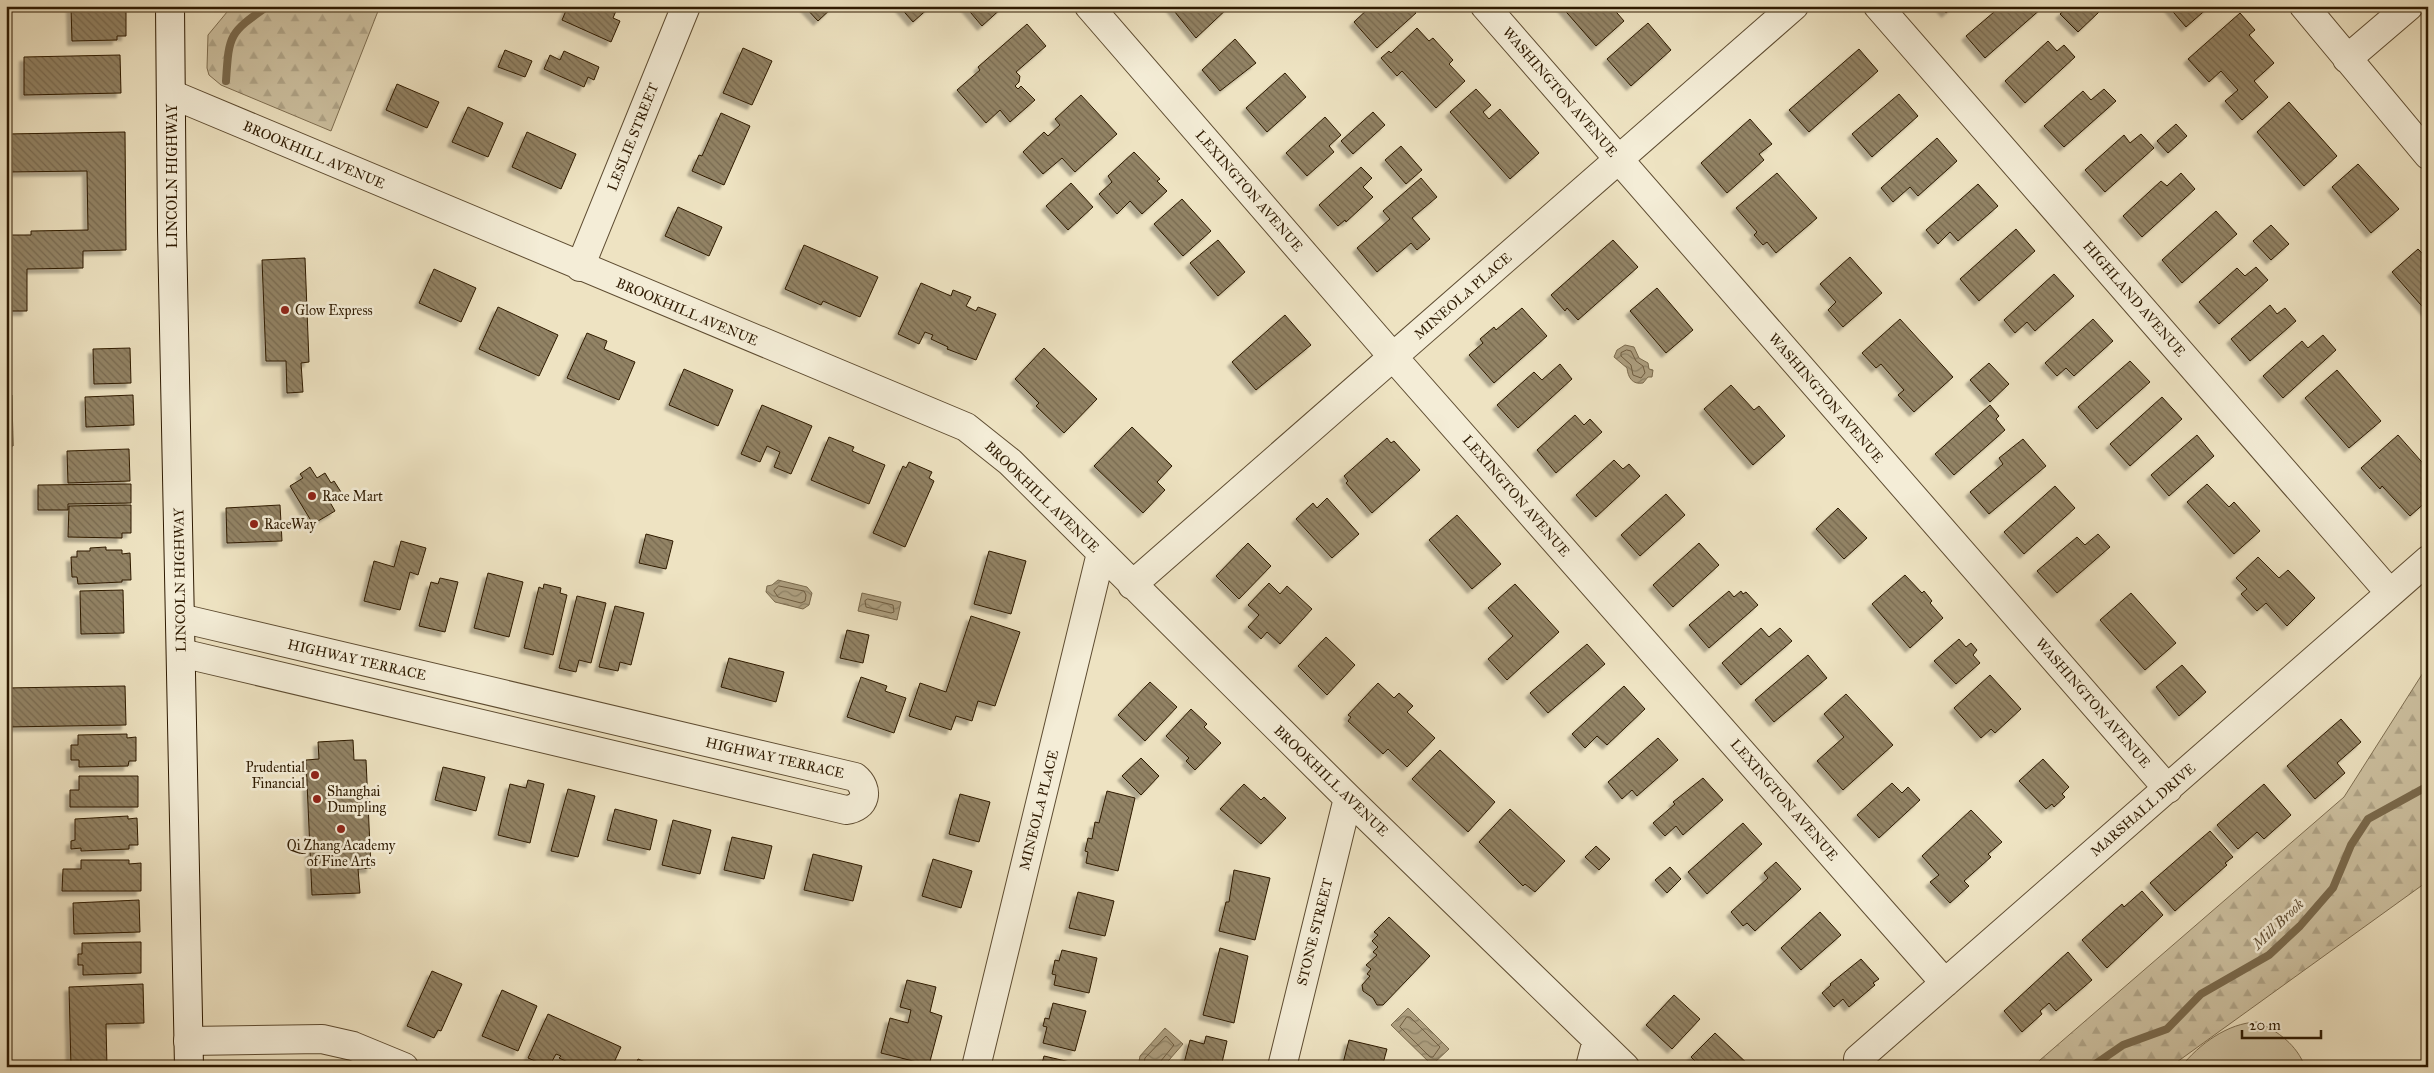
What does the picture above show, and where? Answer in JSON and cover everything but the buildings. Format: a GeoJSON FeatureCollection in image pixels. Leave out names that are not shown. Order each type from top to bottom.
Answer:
{"type":"FeatureCollection","features":[{"type":"Feature","properties":{"kind":"street","name":"LINCOLN HIGHWAY"},"geometry":{"type":"LineString","coordinates":[[170,6],[188,1054]]}},
{"type":"Feature","properties":{"kind":"street","name":"LESLIE STREET"},"geometry":{"type":"LineString","coordinates":[[580,267],[686,6]]}},
{"type":"Feature","properties":{"kind":"street","name":"LEXINGTON AVENUE"},"geometry":{"type":"LineString","coordinates":[[1089,6],[1394,358],[1945,983]]}},
{"type":"Feature","properties":{"kind":"street","name":"WASHINGTON AVENUE"},"geometry":{"type":"LineString","coordinates":[[1485,6],[2168,789]]}},
{"type":"Feature","properties":{"kind":"street","name":"MINEOLA PLACE"},"geometry":{"type":"LineString","coordinates":[[1132,585],[1394,358],[1794,6]]}},
{"type":"Feature","properties":{"kind":"street","name":"HIGHLAND AVENUE"},"geometry":{"type":"LineString","coordinates":[[1878,6],[2390,593]]}},
{"type":"Feature","properties":{"kind":"street"},"geometry":{"type":"LineString","coordinates":[[2304,6],[2428,155]]}},
{"type":"Feature","properties":{"kind":"street"},"geometry":{"type":"LineString","coordinates":[[2347,59],[2409,6]]}},
{"type":"Feature","properties":{"kind":"street","name":"BROOKHILL AVENUE"},"geometry":{"type":"LineString","coordinates":[[171,94],[966,428],[1010,462],[1348,798],[1625,1067]]}},
{"type":"Feature","properties":{"kind":"street","name":"MINEOLA PLACE"},"geometry":{"type":"LineString","coordinates":[[976,1067],[1101,553]]}},
{"type":"Feature","properties":{"kind":"street","name":"MARSHALL DRIVE"},"geometry":{"type":"LineString","coordinates":[[1858,1059],[2428,560]]}},
{"type":"Feature","properties":{"kind":"street","name":"HIGHWAY TERRACE"},"geometry":{"type":"LineString","coordinates":[[180,618],[855,777],[861,782],[865,794],[863,801],[858,806],[846,810],[181,653]]}},
{"type":"Feature","properties":{"kind":"street"},"geometry":{"type":"LineString","coordinates":[[527,734],[534,701]]}},
{"type":"Feature","properties":{"kind":"street","name":"STONE STREET"},"geometry":{"type":"LineString","coordinates":[[1282,1067],[1348,798]]}},
{"type":"Feature","properties":{"kind":"street"},"geometry":{"type":"LineString","coordinates":[[188,1054],[322,1040],[353,1046],[404,1067]]}},
{"type":"Feature","properties":{"kind":"street"},"geometry":{"type":"LineString","coordinates":[[1590,1067],[1597,1040]]}},
{"type":"Feature","properties":{"kind":"green space"},"geometry":{"type":"Polygon","coordinates":[[[232,6],[380,6],[331,131],[221,85],[209,75],[207,68],[208,35],[232,6]]]}},
{"type":"Feature","properties":{"kind":"green space"},"geometry":{"type":"Polygon","coordinates":[[[2428,665],[2428,881],[2170,1067],[2032,1067],[2344,797],[2428,665]]]}},
{"type":"Feature","properties":{"kind":"green space"},"geometry":{"type":"Polygon","coordinates":[[[2257,1022],[2279,1034],[2292,1045],[2305,1067],[2181,1067],[2196,1050],[2215,1036],[2235,1026],[2257,1022]]]}},
{"type":"Feature","properties":{"kind":"water"},"geometry":{"type":"Polygon","coordinates":[[[1625,345],[1634,347],[1639,358],[1648,363],[1649,369],[1653,370],[1652,377],[1648,377],[1643,383],[1633,382],[1627,368],[1614,357],[1617,350],[1625,345]]]}},
{"type":"Feature","properties":{"kind":"water"},"geometry":{"type":"Polygon","coordinates":[[[778,580],[807,587],[812,593],[809,605],[803,609],[775,602],[766,592],[767,586],[772,585],[778,580]]]}},
{"type":"Feature","properties":{"kind":"water"},"geometry":{"type":"Polygon","coordinates":[[[862,593],[901,602],[897,620],[858,611],[862,593]]]}},
{"type":"Feature","properties":{"kind":"water"},"geometry":{"type":"Polygon","coordinates":[[[1408,1008],[1449,1049],[1432,1065],[1391,1025],[1408,1008]]]}},
{"type":"Feature","properties":{"kind":"water"},"geometry":{"type":"Polygon","coordinates":[[[1165,1028],[1183,1044],[1163,1067],[1138,1067],[1140,1056],[1165,1028]]]}},
{"type":"Feature","properties":{"kind":"waterway"},"geometry":{"type":"LineString","coordinates":[[226,81],[228,53],[233,36],[245,22],[268,6]]}},
{"type":"Feature","properties":{"kind":"waterway","name":"Mill Brook"},"geometry":{"type":"LineString","coordinates":[[2091,1067],[2123,1045],[2167,1029],[2201,994],[2269,955],[2300,926],[2333,888],[2351,845],[2368,819],[2428,786]]}},
{"type":"Feature","properties":{"kind":"place","name":"Glow Express"},"geometry":{"type":"Point","coordinates":[285,310]}},
{"type":"Feature","properties":{"kind":"place","name":"Race Mart"},"geometry":{"type":"Point","coordinates":[312,496]}},
{"type":"Feature","properties":{"kind":"place","name":"RaceWay"},"geometry":{"type":"Point","coordinates":[254,524]}},
{"type":"Feature","properties":{"kind":"place","name":"Prudential Financial"},"geometry":{"type":"Point","coordinates":[315,775]}},
{"type":"Feature","properties":{"kind":"place","name":"Shanghai Dumpling"},"geometry":{"type":"Point","coordinates":[317,799]}},
{"type":"Feature","properties":{"kind":"place","name":"Qi Zhang Academy of Fine Arts"},"geometry":{"type":"Point","coordinates":[341,829]}}]}
